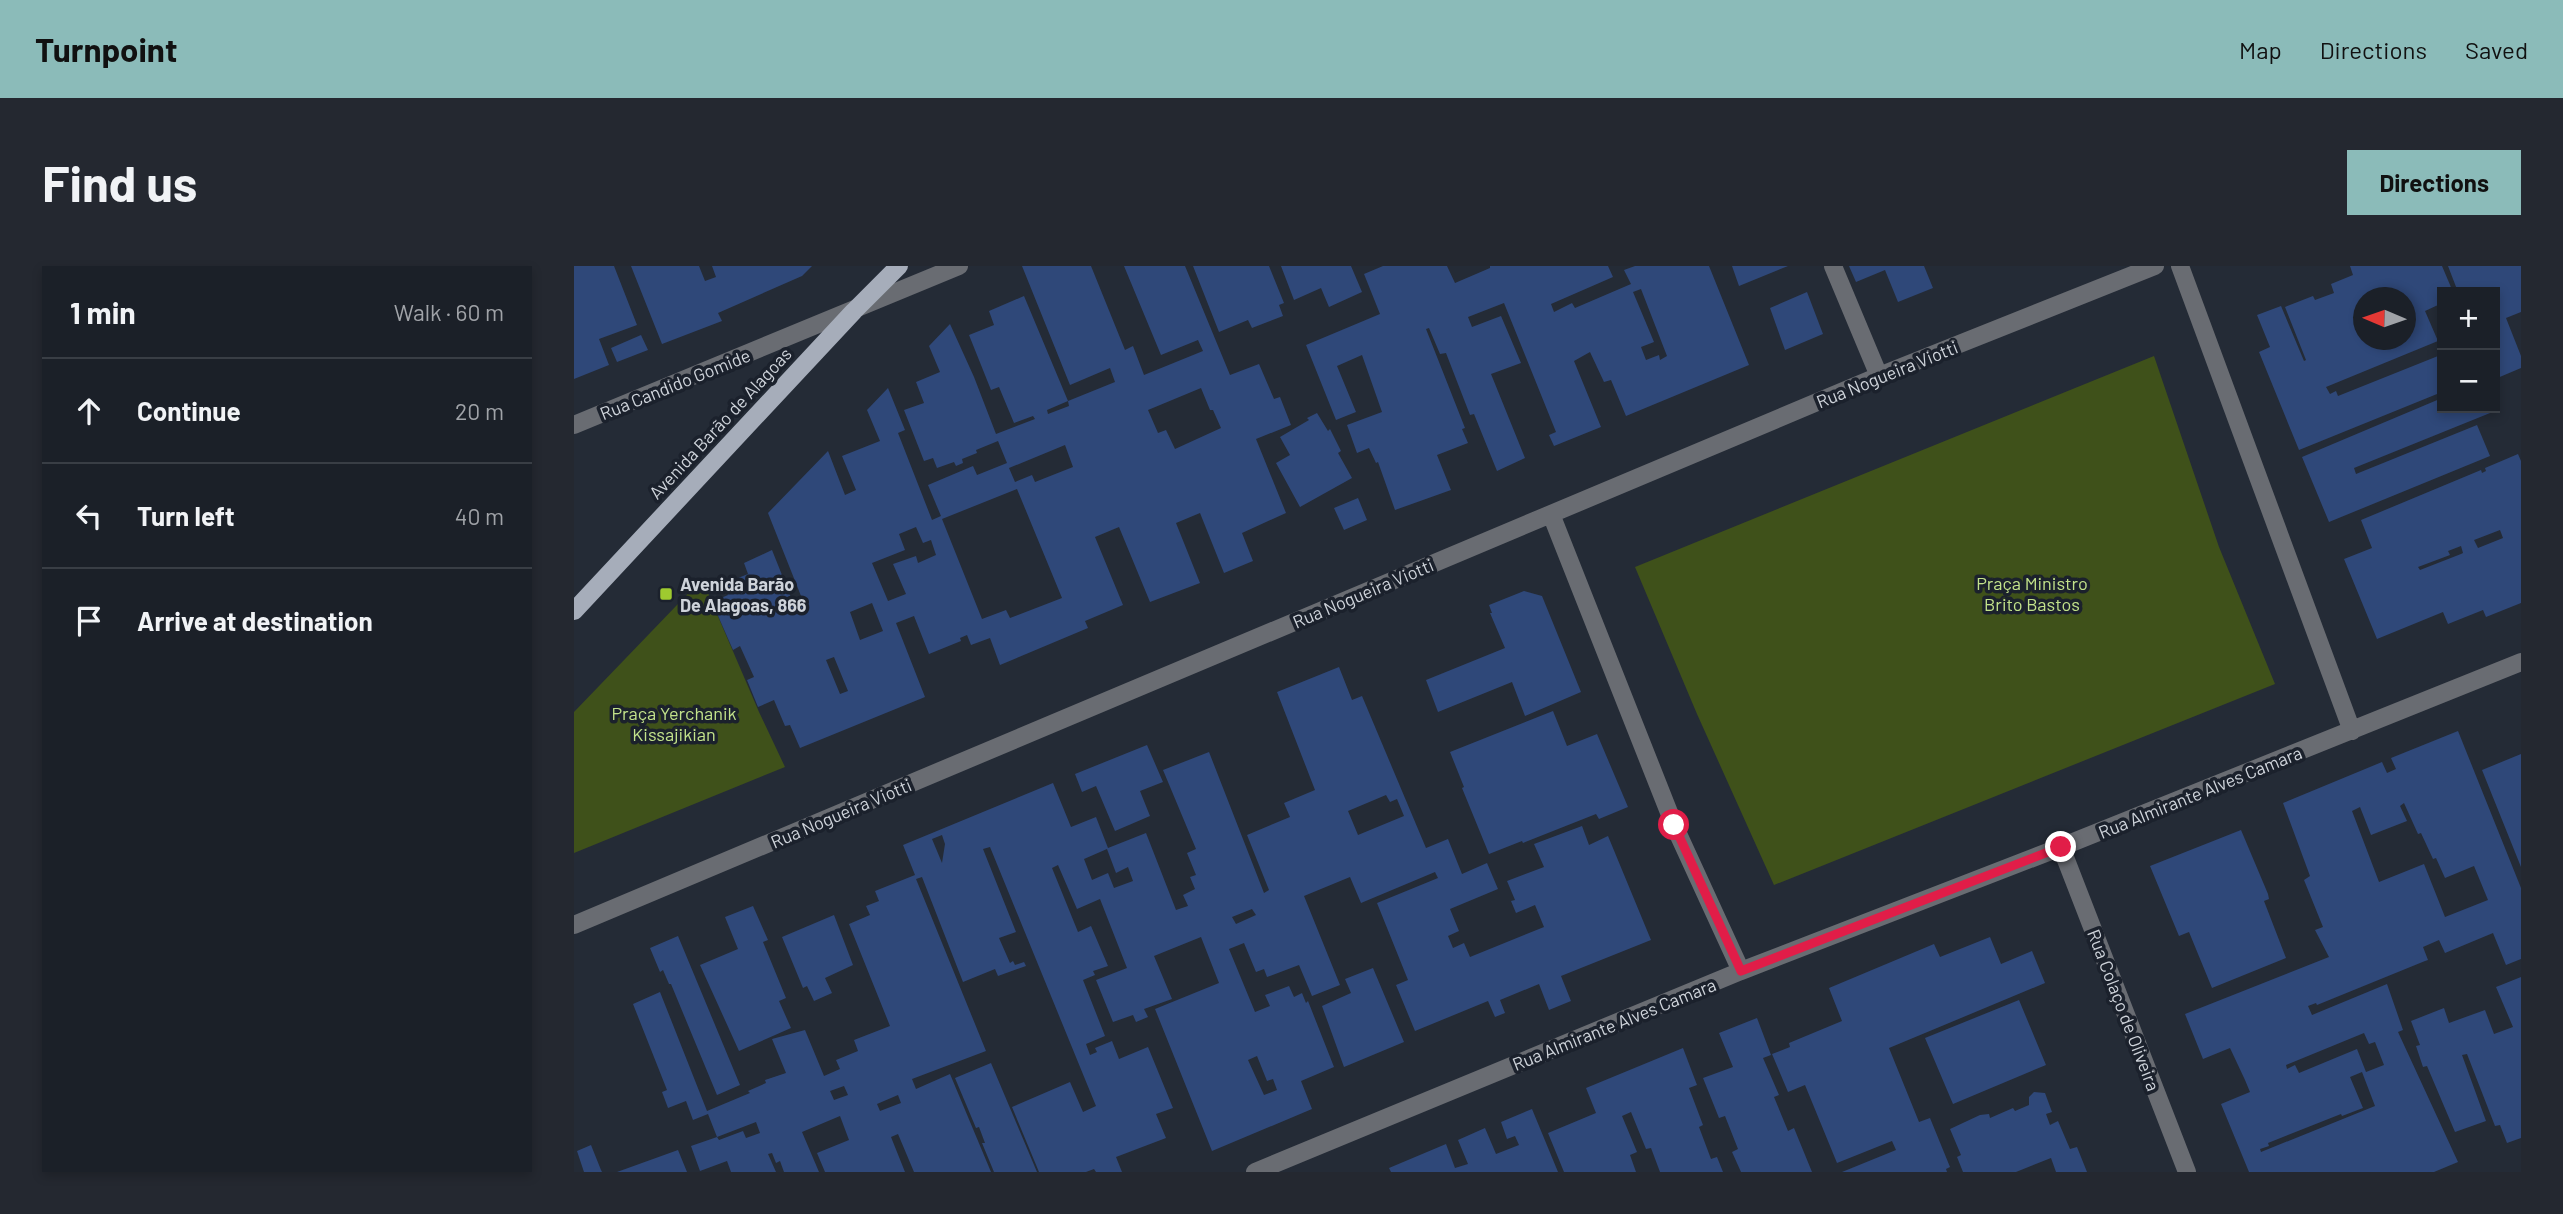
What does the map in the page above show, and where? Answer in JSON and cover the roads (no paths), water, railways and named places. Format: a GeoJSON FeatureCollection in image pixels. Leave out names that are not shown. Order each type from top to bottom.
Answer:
{"type":"FeatureCollection","features":[{"type":"Feature","properties":{"kind":"main road","name":"Avenida Barão de Alagoas"},"geometry":{"type":"LineString","coordinates":[[574,611],[899,266]]}},
{"type":"Feature","properties":{"kind":"street","name":"Rua Candido Gomide"},"geometry":{"type":"LineString","coordinates":[[574,425],[959,266]]}},
{"type":"Feature","properties":{"kind":"street"},"geometry":{"type":"LineString","coordinates":[[1833,266],[1879,376]]}},
{"type":"Feature","properties":{"kind":"street","name":"Rua Nogueira Viotti"},"geometry":{"type":"LineString","coordinates":[[574,925],[1879,376],[2155,266]]}},
{"type":"Feature","properties":{"kind":"street"},"geometry":{"type":"LineString","coordinates":[[2180,266],[2352,731]]}},
{"type":"Feature","properties":{"kind":"street"},"geometry":{"type":"LineString","coordinates":[[1551,514],[1674,825],[1741,971]]}},
{"type":"Feature","properties":{"kind":"street","name":"Rua Almirante Alves Camara"},"geometry":{"type":"LineString","coordinates":[[1255,1172],[1741,971],[2061,847],[2521,662]]}},
{"type":"Feature","properties":{"kind":"street","name":"Rua Colaço de Oliveira"},"geometry":{"type":"LineString","coordinates":[[2061,847],[2187,1172]]}},
{"type":"Feature","properties":{"kind":"place","name":"Avenida Barão De Alagoas, 866"},"geometry":{"type":"Point","coordinates":[666,594]}},
{"type":"Feature","properties":{"kind":"park label","name":"Praça Ministro Brito Bastos"},"geometry":{"type":"Point","coordinates":[2032,593]}},
{"type":"Feature","properties":{"kind":"park label","name":"Praça Yerchanik Kissajikian"},"geometry":{"type":"Point","coordinates":[674,723]}}]}
